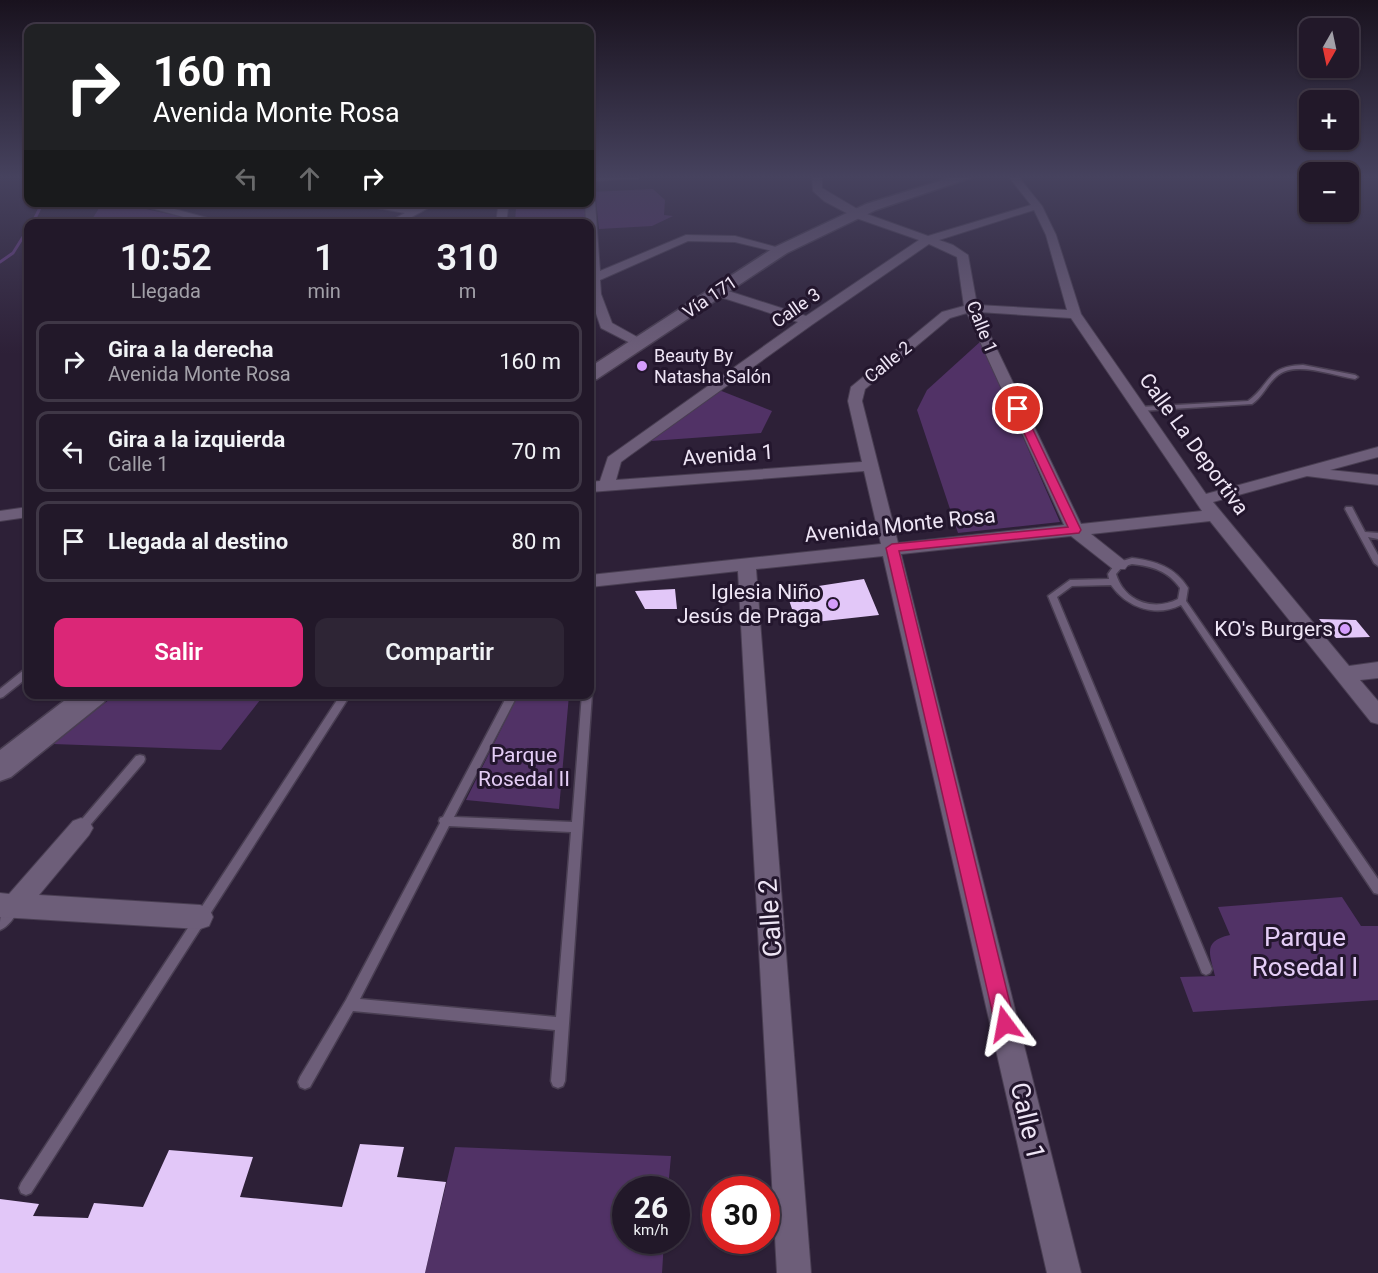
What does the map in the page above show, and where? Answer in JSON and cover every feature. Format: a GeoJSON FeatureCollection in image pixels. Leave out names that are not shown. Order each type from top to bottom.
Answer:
{"type":"FeatureCollection","features":[{"type":"Feature","properties":{"kind":"main road","name":"Vía 171"},"geometry":{"type":"LineString","coordinates":[[594,372],[781,250],[811,235]]}},
{"type":"Feature","properties":{"kind":"main road"},"geometry":{"type":"LineString","coordinates":[[0,768],[87,699]]}},
{"type":"Feature","properties":{"kind":"street","name":"Calle 1"},"geometry":{"type":"LineString","coordinates":[[919,235],[962,255],[971,308],[1075,530]]}},
{"type":"Feature","properties":{"kind":"street","name":"Calle 3"},"geometry":{"type":"LineString","coordinates":[[607,485],[614,460],[623,453],[808,321],[929,239],[941,235]]}},
{"type":"Feature","properties":{"kind":"street","name":"Calle La Deportiva"},"geometry":{"type":"LineString","coordinates":[[1051,235],[1075,314],[1202,500],[1378,716]]}},
{"type":"Feature","properties":{"kind":"street"},"geometry":{"type":"LineString","coordinates":[[594,279],[686,238],[735,239],[781,250]]}},
{"type":"Feature","properties":{"kind":"street"},"geometry":{"type":"LineString","coordinates":[[594,289],[606,325],[641,343]]}},
{"type":"Feature","properties":{"kind":"street"},"geometry":{"type":"LineString","coordinates":[[718,292],[808,321]]}},
{"type":"Feature","properties":{"kind":"street","name":"Calle 2"},"geometry":{"type":"LineString","coordinates":[[892,548],[869,466],[855,401],[858,387],[945,315],[971,308],[1075,314]]}},
{"type":"Feature","properties":{"kind":"street"},"geometry":{"type":"LineString","coordinates":[[1202,500],[1378,452]]}},
{"type":"Feature","properties":{"kind":"street","name":"Avenida 1"},"geometry":{"type":"LineString","coordinates":[[594,487],[869,466]]}},
{"type":"Feature","properties":{"kind":"street"},"geometry":{"type":"LineString","coordinates":[[1302,471],[1378,480]]}},
{"type":"Feature","properties":{"kind":"street"},"geometry":{"type":"LineString","coordinates":[[0,516],[24,513]]}},
{"type":"Feature","properties":{"kind":"street","name":"Avenida Monte Rosa"},"geometry":{"type":"LineString","coordinates":[[594,580],[1215,515]]}},
{"type":"Feature","properties":{"kind":"street"},"geometry":{"type":"LineString","coordinates":[[1075,530],[1119,565]]}},
{"type":"Feature","properties":{"kind":"street","name":"Calle 1"},"geometry":{"type":"LineString","coordinates":[[892,548],[1064,1273]]}},
{"type":"Feature","properties":{"kind":"street","name":"Calle 2"},"geometry":{"type":"LineString","coordinates":[[747,564],[794,1273]]}},
{"type":"Feature","properties":{"kind":"street"},"geometry":{"type":"LineString","coordinates":[[1343,674],[1378,670]]}},
{"type":"Feature","properties":{"kind":"street"},"geometry":{"type":"LineString","coordinates":[[5,912],[81,828]]}},
{"type":"Feature","properties":{"kind":"street"},"geometry":{"type":"LineString","coordinates":[[5,912],[200,917]]}},
{"type":"Feature","properties":{"kind":"lane"},"geometry":{"type":"LineString","coordinates":[[1140,409],[1250,403],[1277,372],[1285,369],[1306,369],[1355,377]]}},
{"type":"Feature","properties":{"kind":"lane"},"geometry":{"type":"LineString","coordinates":[[1349,509],[1378,563]]}},
{"type":"Feature","properties":{"kind":"lane"},"geometry":{"type":"LineString","coordinates":[[1363,534],[1378,536]]}},
{"type":"Feature","properties":{"kind":"lane"},"geometry":{"type":"LineString","coordinates":[[1182,601],[1165,609],[1152,608],[1127,598],[1113,582],[1113,571],[1119,565],[1132,561],[1149,563],[1171,572],[1184,588],[1182,601],[1378,889]]}},
{"type":"Feature","properties":{"kind":"lane"},"geometry":{"type":"LineString","coordinates":[[1113,582],[1070,583],[1052,596],[1206,969]]}},
{"type":"Feature","properties":{"kind":"lane"},"geometry":{"type":"LineString","coordinates":[[0,694],[24,675]]}},
{"type":"Feature","properties":{"kind":"lane"},"geometry":{"type":"LineString","coordinates":[[26,1188],[343,699]]}},
{"type":"Feature","properties":{"kind":"lane"},"geometry":{"type":"LineString","coordinates":[[305,1082],[350,1004],[444,821],[510,699]]}},
{"type":"Feature","properties":{"kind":"lane"},"geometry":{"type":"LineString","coordinates":[[558,1081],[587,699]]}},
{"type":"Feature","properties":{"kind":"lane"},"geometry":{"type":"LineString","coordinates":[[81,828],[140,759]]}},
{"type":"Feature","properties":{"kind":"lane"},"geometry":{"type":"LineString","coordinates":[[444,821],[577,827]]}},
{"type":"Feature","properties":{"kind":"lane"},"geometry":{"type":"LineString","coordinates":[[350,1004],[562,1024]]}},
{"type":"Feature","properties":{"kind":"green space"},"geometry":{"type":"Polygon","coordinates":[[[981,341],[1060,522],[958,533],[917,410],[927,390],[981,341]]]}},
{"type":"Feature","properties":{"kind":"green space"},"geometry":{"type":"Polygon","coordinates":[[[719,390],[772,411],[761,433],[651,441],[719,390]]]}},
{"type":"Feature","properties":{"kind":"green space"},"geometry":{"type":"Polygon","coordinates":[[[110,699],[261,699],[221,750],[53,744],[110,699]]]}},
{"type":"Feature","properties":{"kind":"green space","name":"Parque Rosedal II"},"geometry":{"type":"Polygon","coordinates":[[[516,699],[569,699],[559,809],[466,800],[516,699]]]}},
{"type":"Feature","properties":{"kind":"green space","name":"Parque Rosedal I"},"geometry":{"type":"Polygon","coordinates":[[[1342,897],[1361,926],[1378,926],[1378,1000],[1193,1012],[1180,977],[1215,976],[1210,949],[1215,941],[1230,935],[1218,907],[1342,897]]]}},
{"type":"Feature","properties":{"kind":"green space"},"geometry":{"type":"Polygon","coordinates":[[[455,1147],[671,1156],[669,1176],[612,1176],[612,1254],[663,1254],[662,1273],[425,1273],[455,1147]]]}},
{"type":"Feature","properties":{"kind":"building","name":"Iglesia Niño Jesús de Praga"},"geometry":{"type":"Polygon","coordinates":[[[864,579],[879,615],[797,624],[786,591],[864,579]]]}},
{"type":"Feature","properties":{"kind":"building"},"geometry":{"type":"Polygon","coordinates":[[[675,589],[677,609],[645,609],[635,591],[675,589]]]}},
{"type":"Feature","properties":{"kind":"building","name":"KO's Burgers"},"geometry":{"type":"Polygon","coordinates":[[[1319,619],[1356,620],[1370,637],[1336,638],[1319,619]]]}},
{"type":"Feature","properties":{"kind":"building"},"geometry":{"type":"Polygon","coordinates":[[[360,1144],[404,1147],[397,1177],[446,1182],[425,1273],[0,1273],[0,1199],[39,1204],[33,1216],[88,1218],[94,1203],[143,1207],[169,1150],[253,1157],[240,1197],[342,1207],[360,1144]]]}},
{"type":"Feature","properties":{"kind":"waterway"},"geometry":{"type":"LineString","coordinates":[[0,262],[13,253],[24,235]]}},
{"type":"Feature","properties":{"kind":"place","name":"Beauty By Natasha Salón"},"geometry":{"type":"Point","coordinates":[642,366]}},
{"type":"Feature","properties":{"kind":"place","name":"Iglesia Niño Jesús de Praga"},"geometry":{"type":"Point","coordinates":[833,604]}},
{"type":"Feature","properties":{"kind":"place","name":"KO's Burgers"},"geometry":{"type":"Point","coordinates":[1345,629]}},
{"type":"Feature","properties":{"kind":"route"},"geometry":{"type":"LineString","coordinates":[[1005,1024],[892,548],[1075,530],[1018,409]]}}]}
